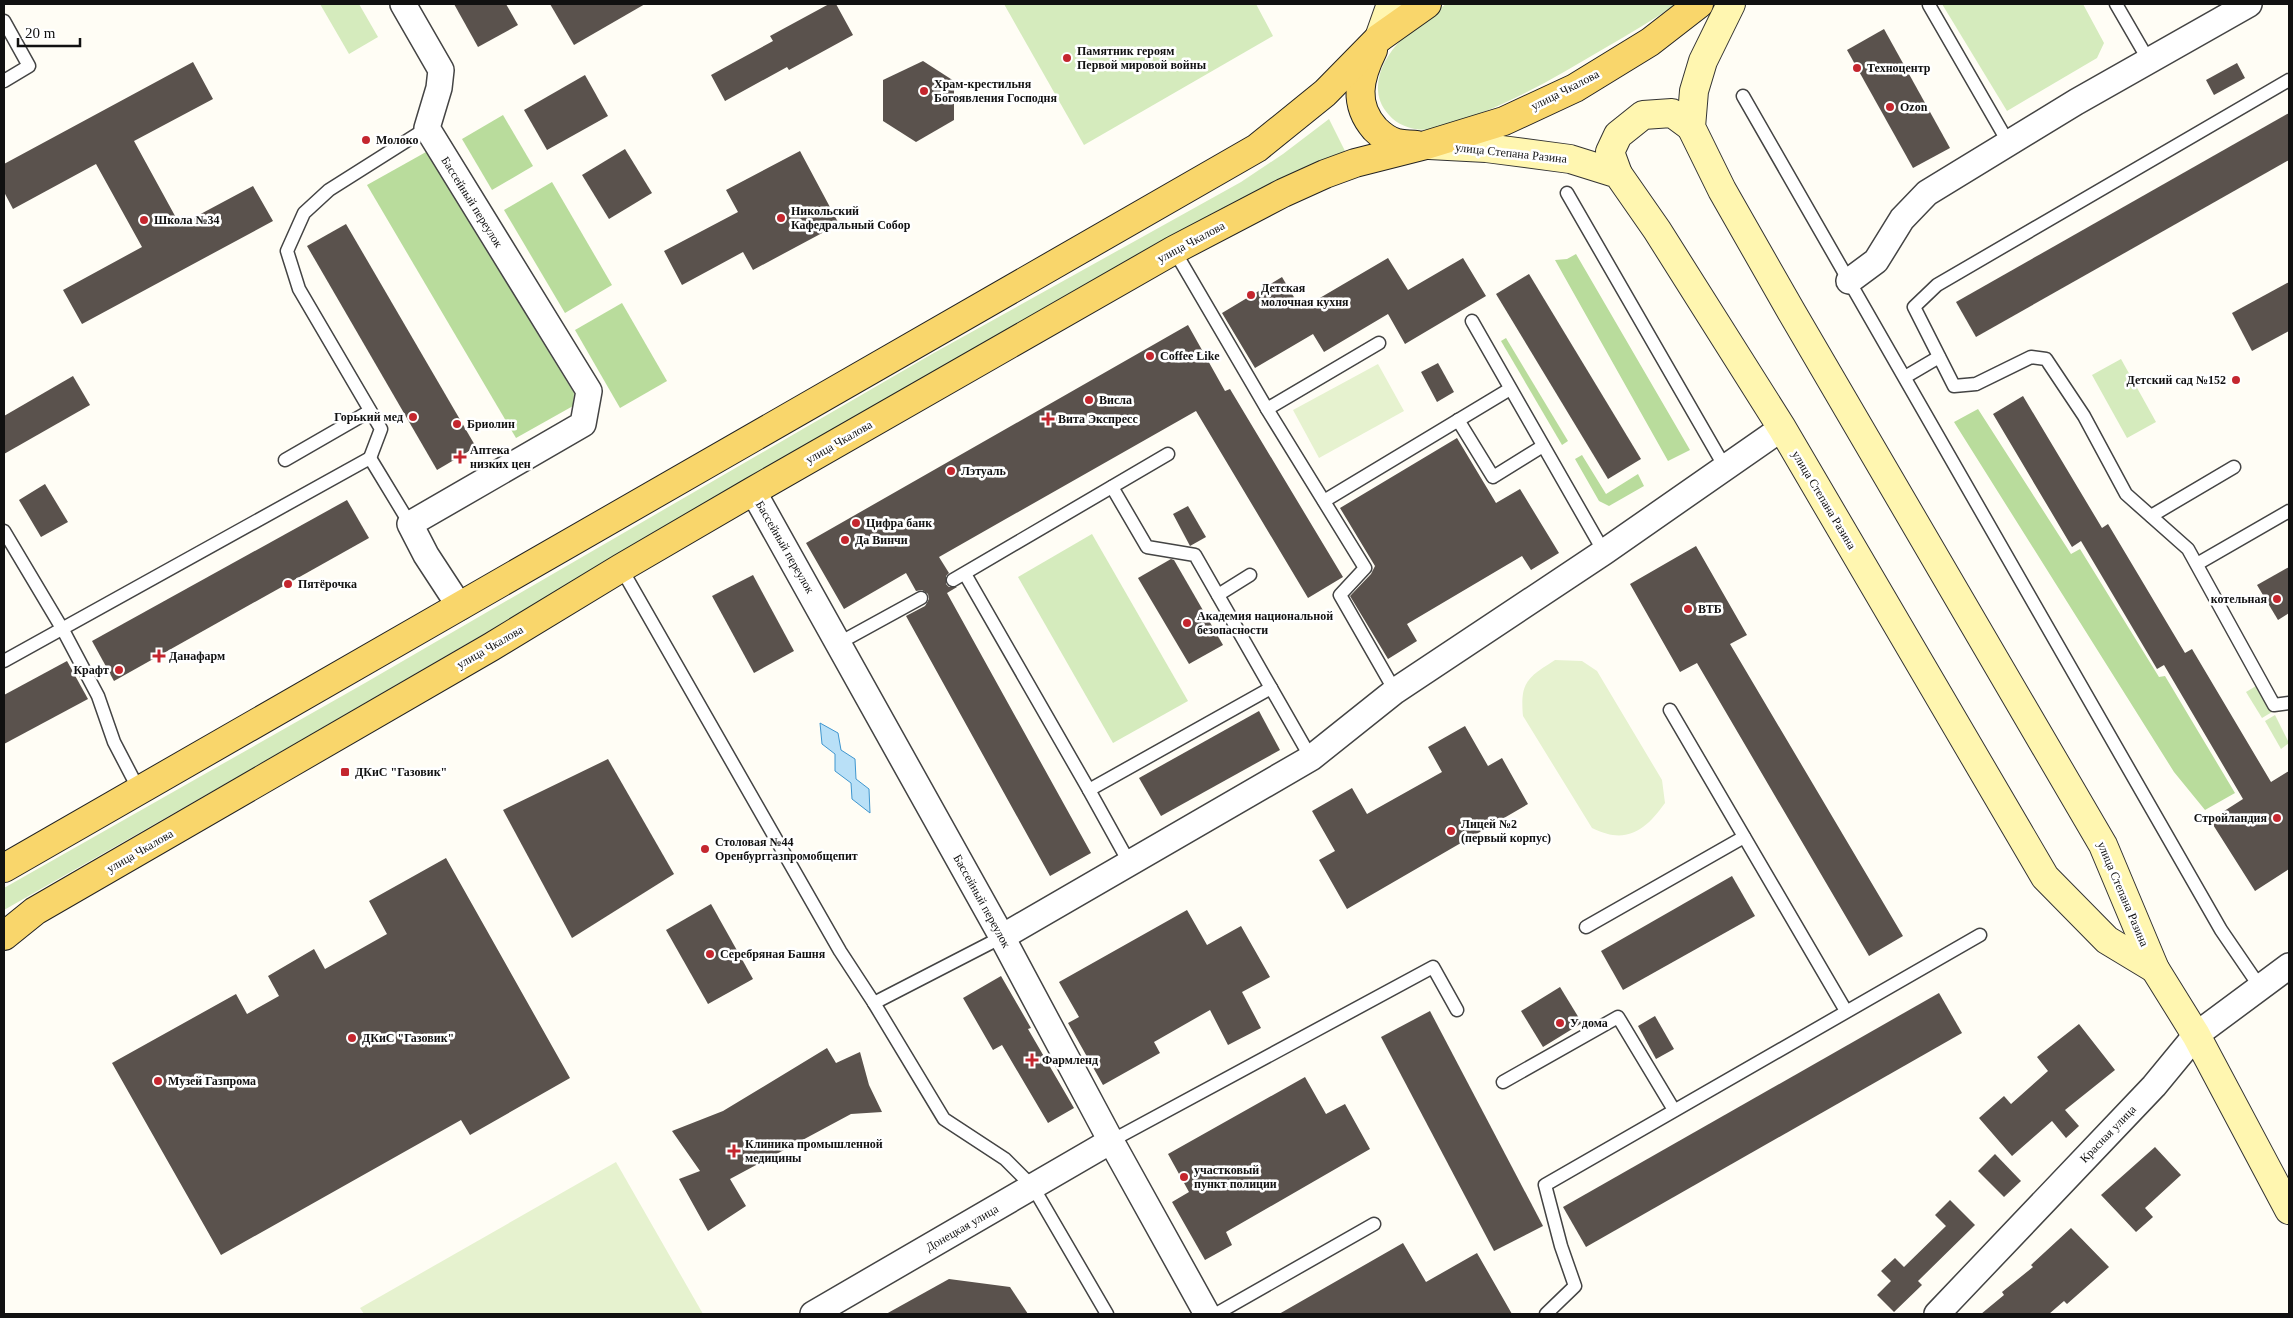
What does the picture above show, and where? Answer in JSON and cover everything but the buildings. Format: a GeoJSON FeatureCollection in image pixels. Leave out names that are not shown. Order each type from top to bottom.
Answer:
{"type":"FeatureCollection","features":[{"type":"Feature","properties":{"kind":"main road"},"geometry":{"type":"LineString","coordinates":[[1391,4],[1380,38],[1364,69],[1359,89],[1361,106],[1369,122],[1380,135],[1396,143],[1426,145]]}},
{"type":"Feature","properties":{"kind":"main road"},"geometry":{"type":"LineString","coordinates":[[4,868],[1257,148],[1325,93],[1380,38],[1427,4]]}},
{"type":"Feature","properties":{"kind":"main road","name":"улица Чкалова"},"geometry":{"type":"LineString","coordinates":[[4,936],[35,912],[491,647],[621,568],[1174,250],[1283,193],[1325,174],[1355,163],[1426,145],[1504,121],[1575,88],[1650,42],[1699,4]]}},
{"type":"Feature","properties":{"kind":"main road"},"geometry":{"type":"LineString","coordinates":[[1691,127],[1694,90],[1703,61],[1731,4]]}},
{"type":"Feature","properties":{"kind":"main road"},"geometry":{"type":"LineString","coordinates":[[1618,174],[1610,152],[1618,135],[1643,116],[1672,113],[1691,127]]}},
{"type":"Feature","properties":{"kind":"main road","name":"улица Степана Разина"},"geometry":{"type":"LineString","coordinates":[[1691,127],[1722,190],[1791,311],[2103,845],[2155,969],[2196,1035],[2289,1210]]}},
{"type":"Feature","properties":{"kind":"main road","name":"улица Степана Разина"},"geometry":{"type":"LineString","coordinates":[[1426,145],[1486,148],[1561,158],[1618,174],[1657,230],[1782,428],[2046,877],[2107,940],[2155,969]]}},
{"type":"Feature","properties":{"kind":"street"},"geometry":{"type":"LineString","coordinates":[[404,4],[441,70],[439,88],[427,128]]}},
{"type":"Feature","properties":{"kind":"street"},"geometry":{"type":"LineString","coordinates":[[1850,281],[1876,261],[1902,219],[1926,193],[2008,142],[2249,4]]}},
{"type":"Feature","properties":{"kind":"street","name":"Бассейный переулок"},"geometry":{"type":"LineString","coordinates":[[410,524],[583,424],[588,391],[427,128]]}},
{"type":"Feature","properties":{"kind":"street"},"geometry":{"type":"LineString","coordinates":[[1002,937],[1311,758],[1395,691],[1604,552],[1726,469],[1782,428]]}},
{"type":"Feature","properties":{"kind":"street","name":"Бассейный переулок"},"geometry":{"type":"LineString","coordinates":[[753,491],[1002,937],[1111,1141],[1207,1314]]}},
{"type":"Feature","properties":{"kind":"street"},"geometry":{"type":"LineString","coordinates":[[410,524],[426,555],[460,607]]}},
{"type":"Feature","properties":{"kind":"street","name":"Красная улица"},"geometry":{"type":"LineString","coordinates":[[1937,1314],[2154,1086],[2196,1035],[2289,966]]}},
{"type":"Feature","properties":{"kind":"street","name":"Донецкая улица"},"geometry":{"type":"LineString","coordinates":[[812,1314],[1111,1141]]}},
{"type":"Feature","properties":{"kind":"lane"},"geometry":{"type":"LineString","coordinates":[[1928,4],[2008,142]]}},
{"type":"Feature","properties":{"kind":"lane"},"geometry":{"type":"LineString","coordinates":[[2116,4],[2149,61]]}},
{"type":"Feature","properties":{"kind":"lane"},"geometry":{"type":"LineString","coordinates":[[4,21],[29,66],[4,81]]}},
{"type":"Feature","properties":{"kind":"lane"},"geometry":{"type":"LineString","coordinates":[[2289,80],[1937,285],[1914,307],[1954,386],[1976,384],[2031,357],[2046,359],[2084,416],[2126,494],[2188,549],[2274,706],[2289,703]]}},
{"type":"Feature","properties":{"kind":"lane"},"geometry":{"type":"LineString","coordinates":[[1743,96],[2221,930],[2260,987]]}},
{"type":"Feature","properties":{"kind":"lane"},"geometry":{"type":"LineString","coordinates":[[4,661],[63,630],[370,458],[380,428],[299,289],[287,251],[304,213],[329,190],[427,128]]}},
{"type":"Feature","properties":{"kind":"lane"},"geometry":{"type":"LineString","coordinates":[[1567,193],[1726,469]]}},
{"type":"Feature","properties":{"kind":"lane"},"geometry":{"type":"LineString","coordinates":[[1174,250],[1267,409],[1365,568],[1340,595],[1395,691]]}},
{"type":"Feature","properties":{"kind":"lane"},"geometry":{"type":"LineString","coordinates":[[1472,322],[1604,552]]}},
{"type":"Feature","properties":{"kind":"lane"},"geometry":{"type":"LineString","coordinates":[[1267,409],[1379,343]]}},
{"type":"Feature","properties":{"kind":"lane"},"geometry":{"type":"LineString","coordinates":[[1905,377],[1939,357]]}},
{"type":"Feature","properties":{"kind":"lane"},"geometry":{"type":"LineString","coordinates":[[1324,501],[1510,389]]}},
{"type":"Feature","properties":{"kind":"lane"},"geometry":{"type":"LineString","coordinates":[[284,460],[370,411]]}},
{"type":"Feature","properties":{"kind":"lane"},"geometry":{"type":"LineString","coordinates":[[1458,420],[1493,477],[1543,446]]}},
{"type":"Feature","properties":{"kind":"lane"},"geometry":{"type":"LineString","coordinates":[[953,580],[1168,454]]}},
{"type":"Feature","properties":{"kind":"lane"},"geometry":{"type":"LineString","coordinates":[[370,458],[410,524]]}},
{"type":"Feature","properties":{"kind":"lane"},"geometry":{"type":"LineString","coordinates":[[2151,516],[2234,468]]}},
{"type":"Feature","properties":{"kind":"lane"},"geometry":{"type":"LineString","coordinates":[[1112,488],[1147,547],[1195,554],[1311,758]]}},
{"type":"Feature","properties":{"kind":"lane"},"geometry":{"type":"LineString","coordinates":[[2197,564],[2289,512]]}},
{"type":"Feature","properties":{"kind":"lane"},"geometry":{"type":"LineString","coordinates":[[4,531],[63,630],[98,696],[114,742],[139,790]]}},
{"type":"Feature","properties":{"kind":"lane"},"geometry":{"type":"LineString","coordinates":[[621,568],[840,952],[874,1003],[944,1118],[1005,1158],[1033,1187],[1106,1314]]}},
{"type":"Feature","properties":{"kind":"lane"},"geometry":{"type":"LineString","coordinates":[[965,574],[1130,864]]}},
{"type":"Feature","properties":{"kind":"lane"},"geometry":{"type":"LineString","coordinates":[[1218,595],[1250,575]]}},
{"type":"Feature","properties":{"kind":"lane"},"geometry":{"type":"LineString","coordinates":[[839,643],[921,598]]}},
{"type":"Feature","properties":{"kind":"lane"},"geometry":{"type":"LineString","coordinates":[[1089,790],[1271,688]]}},
{"type":"Feature","properties":{"kind":"lane"},"geometry":{"type":"LineString","coordinates":[[1670,710],[1846,1012]]}},
{"type":"Feature","properties":{"kind":"lane"},"geometry":{"type":"LineString","coordinates":[[1586,926],[1744,837]]}},
{"type":"Feature","properties":{"kind":"lane"},"geometry":{"type":"LineString","coordinates":[[1546,1314],[1576,1286],[1561,1246],[1546,1184],[1980,935]]}},
{"type":"Feature","properties":{"kind":"lane"},"geometry":{"type":"LineString","coordinates":[[874,1003],[1002,937]]}},
{"type":"Feature","properties":{"kind":"lane"},"geometry":{"type":"LineString","coordinates":[[1111,1141],[1433,967],[1457,1010]]}},
{"type":"Feature","properties":{"kind":"lane"},"geometry":{"type":"LineString","coordinates":[[1503,1082],[1618,1017],[1674,1110]]}},
{"type":"Feature","properties":{"kind":"lane"},"geometry":{"type":"LineString","coordinates":[[1216,1314],[1374,1224]]}},
{"type":"Feature","properties":{"kind":"green space"},"geometry":{"type":"Polygon","coordinates":[[[320,4],[359,4],[378,37],[349,54],[320,4]]]}},
{"type":"Feature","properties":{"kind":"green space"},"geometry":{"type":"Polygon","coordinates":[[[1004,4],[1256,4],[1273,36],[1084,145],[1004,4]]]}},
{"type":"Feature","properties":{"kind":"green space"},"geometry":{"type":"Polygon","coordinates":[[[1446,4],[1676,4],[1564,72],[1499,106],[1454,123],[1431,129],[1420,130],[1408,127],[1393,119],[1382,106],[1378,86],[1379,76],[1388,56],[1402,39],[1446,4]]]}},
{"type":"Feature","properties":{"kind":"green space"},"geometry":{"type":"Polygon","coordinates":[[[1942,4],[2083,4],[2104,43],[2097,58],[2007,111],[1942,4]]]}},
{"type":"Feature","properties":{"kind":"green space"},"geometry":{"type":"Polygon","coordinates":[[[503,115],[533,166],[492,190],[462,139],[503,115]]]}},
{"type":"Feature","properties":{"kind":"green space"},"geometry":{"type":"Polygon","coordinates":[[[1329,119],[1346,153],[742,484],[4,910],[4,888],[365,683],[932,354],[1241,182],[1283,154],[1329,119]]]}},
{"type":"Feature","properties":{"kind":"green space"},"geometry":{"type":"Polygon","coordinates":[[[426,152],[574,393],[573,406],[516,438],[367,185],[426,152]]]}},
{"type":"Feature","properties":{"kind":"green space"},"geometry":{"type":"Polygon","coordinates":[[[552,182],[612,285],[565,313],[504,210],[552,182]]]}},
{"type":"Feature","properties":{"kind":"green space"},"geometry":{"type":"Polygon","coordinates":[[[1576,254],[1690,450],[1668,461],[1555,260],[1567,259],[1576,254]]]}},
{"type":"Feature","properties":{"kind":"green space"},"geometry":{"type":"Polygon","coordinates":[[[622,303],[667,381],[620,408],[575,330],[622,303]]]}},
{"type":"Feature","properties":{"kind":"green space"},"geometry":{"type":"Polygon","coordinates":[[[1506,338],[1568,441],[1562,445],[1501,341],[1506,338]]]}},
{"type":"Feature","properties":{"kind":"green space"},"geometry":{"type":"Polygon","coordinates":[[[2121,359],[2156,422],[2127,438],[2092,375],[2121,359]]]}},
{"type":"Feature","properties":{"kind":"green space"},"geometry":{"type":"Polygon","coordinates":[[[1378,364],[1404,411],[1319,458],[1293,410],[1378,364]]]}},
{"type":"Feature","properties":{"kind":"green space"},"geometry":{"type":"Polygon","coordinates":[[[1978,409],[2071,554],[2080,549],[2159,677],[2165,676],[2235,793],[2205,810],[2174,772],[1954,422],[1978,409]]]}},
{"type":"Feature","properties":{"kind":"green space"},"geometry":{"type":"Polygon","coordinates":[[[1582,455],[1606,494],[1638,474],[1644,486],[1609,506],[1599,501],[1575,459],[1582,455]]]}},
{"type":"Feature","properties":{"kind":"green space"},"geometry":{"type":"Polygon","coordinates":[[[1092,534],[1188,701],[1113,743],[1018,577],[1092,534]]]}},
{"type":"Feature","properties":{"kind":"green space"},"geometry":{"type":"Polygon","coordinates":[[[1555,660],[1582,661],[1597,671],[1662,780],[1665,803],[1650,821],[1634,832],[1625,835],[1615,835],[1592,828],[1523,716],[1523,695],[1527,682],[1555,660]]]}},
{"type":"Feature","properties":{"kind":"green space"},"geometry":{"type":"Polygon","coordinates":[[[2256,686],[2272,712],[2262,718],[2246,692],[2256,686]]]}},
{"type":"Feature","properties":{"kind":"green space"},"geometry":{"type":"Polygon","coordinates":[[[2275,715],[2289,743],[2281,749],[2265,721],[2275,715]]]}},
{"type":"Feature","properties":{"kind":"green space"},"geometry":{"type":"Polygon","coordinates":[[[616,1162],[703,1314],[364,1314],[360,1308],[616,1162]]]}},
{"type":"Feature","properties":{"kind":"water"},"geometry":{"type":"Polygon","coordinates":[[[820,723],[838,733],[841,750],[855,759],[856,779],[869,789],[870,813],[852,799],[851,783],[835,771],[835,754],[822,744],[820,723]]]}},
{"type":"Feature","properties":{"kind":"place","name":"Памятник героям Первой мировой войны"},"geometry":{"type":"Point","coordinates":[1067,58]}},
{"type":"Feature","properties":{"kind":"place","name":"Техноцентр"},"geometry":{"type":"Point","coordinates":[1857,68]}},
{"type":"Feature","properties":{"kind":"place","name":"Храм-крестильня Богоявления Господня"},"geometry":{"type":"Point","coordinates":[924,91]}},
{"type":"Feature","properties":{"kind":"place","name":"Ozon"},"geometry":{"type":"Point","coordinates":[1890,107]}},
{"type":"Feature","properties":{"kind":"place","name":"Молоко"},"geometry":{"type":"Point","coordinates":[366,140]}},
{"type":"Feature","properties":{"kind":"place","name":"Никольский Кафедральный Собор"},"geometry":{"type":"Point","coordinates":[781,218]}},
{"type":"Feature","properties":{"kind":"place","name":"Школа №34"},"geometry":{"type":"Point","coordinates":[144,220]}},
{"type":"Feature","properties":{"kind":"place","name":"Детская молочная кухня"},"geometry":{"type":"Point","coordinates":[1251,295]}},
{"type":"Feature","properties":{"kind":"place","name":"Coffee Like"},"geometry":{"type":"Point","coordinates":[1150,356]}},
{"type":"Feature","properties":{"kind":"place","name":"Детский сад №152"},"geometry":{"type":"Point","coordinates":[2236,380]}},
{"type":"Feature","properties":{"kind":"place","name":"Висла"},"geometry":{"type":"Point","coordinates":[1089,400]}},
{"type":"Feature","properties":{"kind":"place","name":"Горький мед"},"geometry":{"type":"Point","coordinates":[413,417]}},
{"type":"Feature","properties":{"kind":"place","name":"Вита Экспресс"},"geometry":{"type":"Point","coordinates":[1048,419]}},
{"type":"Feature","properties":{"kind":"place","name":"Бриолин"},"geometry":{"type":"Point","coordinates":[457,424]}},
{"type":"Feature","properties":{"kind":"place","name":"Аптека низких цен"},"geometry":{"type":"Point","coordinates":[460,457]}},
{"type":"Feature","properties":{"kind":"place","name":"Лэтуаль"},"geometry":{"type":"Point","coordinates":[951,471]}},
{"type":"Feature","properties":{"kind":"place","name":"Цифра банк"},"geometry":{"type":"Point","coordinates":[856,523]}},
{"type":"Feature","properties":{"kind":"place","name":"Да Винчи"},"geometry":{"type":"Point","coordinates":[845,540]}},
{"type":"Feature","properties":{"kind":"place","name":"Пятёрочка"},"geometry":{"type":"Point","coordinates":[288,584]}},
{"type":"Feature","properties":{"kind":"place","name":"котельная"},"geometry":{"type":"Point","coordinates":[2277,599]}},
{"type":"Feature","properties":{"kind":"place","name":"ВТБ"},"geometry":{"type":"Point","coordinates":[1688,609]}},
{"type":"Feature","properties":{"kind":"place","name":"Академия национальной безопасности"},"geometry":{"type":"Point","coordinates":[1187,623]}},
{"type":"Feature","properties":{"kind":"place","name":"Данафарм"},"geometry":{"type":"Point","coordinates":[159,656]}},
{"type":"Feature","properties":{"kind":"place","name":"Крафт"},"geometry":{"type":"Point","coordinates":[119,670]}},
{"type":"Feature","properties":{"kind":"place","name":"ДКиС \"Газовик\""},"geometry":{"type":"Point","coordinates":[345,772]}},
{"type":"Feature","properties":{"kind":"place","name":"Стройландия"},"geometry":{"type":"Point","coordinates":[2277,818]}},
{"type":"Feature","properties":{"kind":"place","name":"Лицей №2 (первый корпус)"},"geometry":{"type":"Point","coordinates":[1451,831]}},
{"type":"Feature","properties":{"kind":"place","name":"Столовая №44 Оренбурггазпромобщепит"},"geometry":{"type":"Point","coordinates":[705,849]}},
{"type":"Feature","properties":{"kind":"place","name":"Серебряная Башня"},"geometry":{"type":"Point","coordinates":[710,954]}},
{"type":"Feature","properties":{"kind":"place","name":"У дома"},"geometry":{"type":"Point","coordinates":[1560,1023]}},
{"type":"Feature","properties":{"kind":"place","name":"ДКиC \"Газовик\""},"geometry":{"type":"Point","coordinates":[352,1038]}},
{"type":"Feature","properties":{"kind":"place","name":"Фармленд"},"geometry":{"type":"Point","coordinates":[1032,1060]}},
{"type":"Feature","properties":{"kind":"place","name":"Музей Газпрома"},"geometry":{"type":"Point","coordinates":[158,1081]}},
{"type":"Feature","properties":{"kind":"place","name":"Клиника промышленной медицины"},"geometry":{"type":"Point","coordinates":[734,1151]}},
{"type":"Feature","properties":{"kind":"place","name":"участковый пункт полиции"},"geometry":{"type":"Point","coordinates":[1184,1177]}}]}
